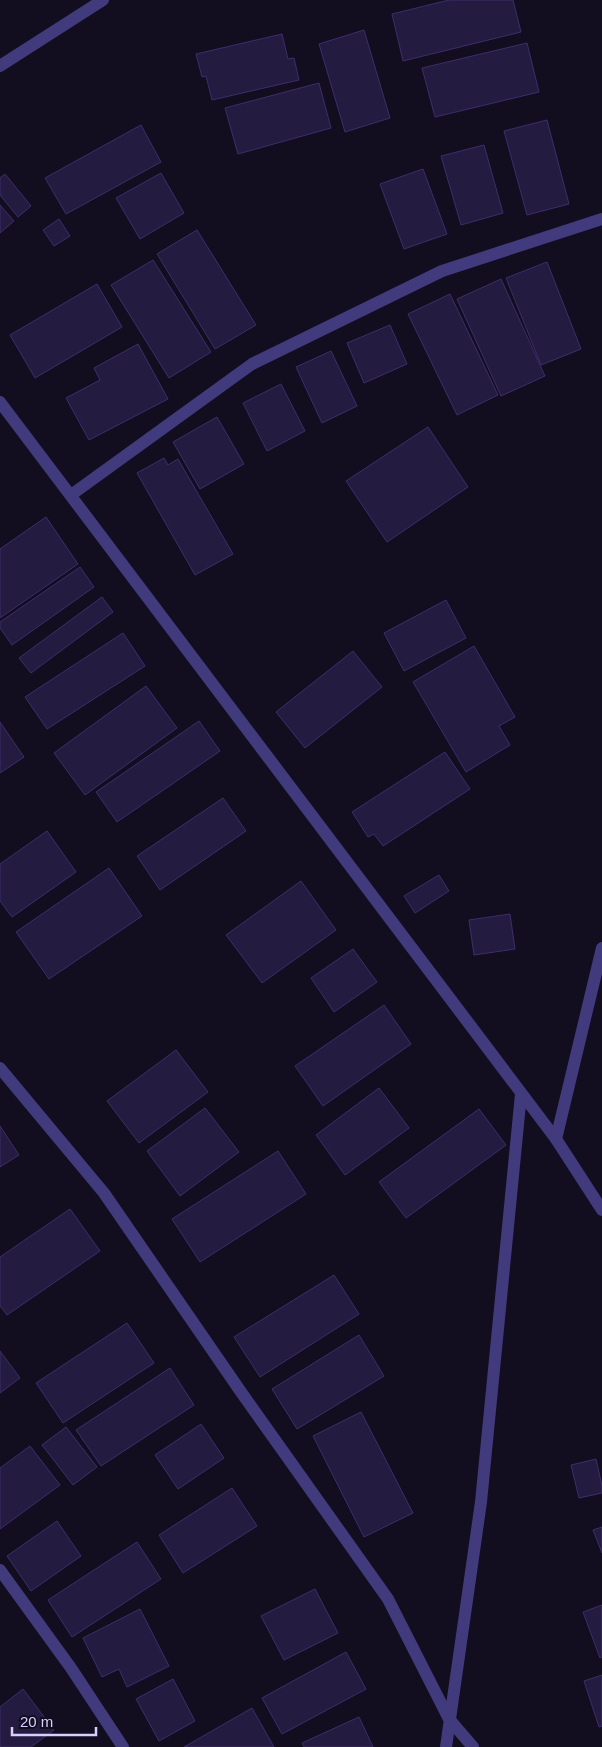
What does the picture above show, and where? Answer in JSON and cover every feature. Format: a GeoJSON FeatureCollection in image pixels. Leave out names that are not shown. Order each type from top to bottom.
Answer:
{"type":"FeatureCollection","features":[{"type":"Feature","properties":{"kind":"street"},"geometry":{"type":"LineString","coordinates":[[0,66],[103,0]]}},
{"type":"Feature","properties":{"kind":"street"},"geometry":{"type":"LineString","coordinates":[[71,495],[252,364],[442,271],[602,219]]}},
{"type":"Feature","properties":{"kind":"street"},"geometry":{"type":"LineString","coordinates":[[0,402],[556,1139],[602,1210]]}},
{"type":"Feature","properties":{"kind":"street"},"geometry":{"type":"LineString","coordinates":[[556,1139],[602,948]]}},
{"type":"Feature","properties":{"kind":"street"},"geometry":{"type":"LineString","coordinates":[[0,1068],[104,1193],[241,1392],[388,1599],[449,1719],[473,1747]]}},
{"type":"Feature","properties":{"kind":"street"},"geometry":{"type":"LineString","coordinates":[[446,1747],[481,1502],[521,1094]]}},
{"type":"Feature","properties":{"kind":"street"},"geometry":{"type":"LineString","coordinates":[[0,1570],[71,1668],[123,1747]]}},
{"type":"Feature","properties":{"kind":"building"},"geometry":{"type":"Polygon","coordinates":[[[449,0],[513,0],[521,32],[403,61],[392,14],[449,0]]]}},
{"type":"Feature","properties":{"kind":"building"},"geometry":{"type":"Polygon","coordinates":[[[364,30],[390,118],[345,132],[319,44],[364,30]]]}},
{"type":"Feature","properties":{"kind":"building"},"geometry":{"type":"Polygon","coordinates":[[[282,34],[288,59],[294,58],[299,80],[212,100],[206,76],[202,77],[196,54],[282,34]]]}},
{"type":"Feature","properties":{"kind":"building"},"geometry":{"type":"Polygon","coordinates":[[[527,43],[539,92],[435,117],[422,68],[527,43]]]}},
{"type":"Feature","properties":{"kind":"building"},"geometry":{"type":"Polygon","coordinates":[[[319,83],[331,128],[238,154],[225,108],[319,83]]]}},
{"type":"Feature","properties":{"kind":"building"},"geometry":{"type":"Polygon","coordinates":[[[547,120],[569,204],[527,215],[504,131],[547,120]]]}},
{"type":"Feature","properties":{"kind":"building"},"geometry":{"type":"Polygon","coordinates":[[[141,125],[161,162],[66,214],[45,178],[141,125]]]}},
{"type":"Feature","properties":{"kind":"building"},"geometry":{"type":"Polygon","coordinates":[[[484,145],[503,213],[461,225],[441,156],[484,145]]]}},
{"type":"Feature","properties":{"kind":"building"},"geometry":{"type":"Polygon","coordinates":[[[423,169],[447,234],[404,249],[380,184],[423,169]]]}},
{"type":"Feature","properties":{"kind":"building"},"geometry":{"type":"Polygon","coordinates":[[[161,173],[184,213],[140,239],[116,198],[161,173]]]}},
{"type":"Feature","properties":{"kind":"building"},"geometry":{"type":"Polygon","coordinates":[[[5,174],[31,206],[18,217],[0,195],[0,178],[5,174]]]}},
{"type":"Feature","properties":{"kind":"building"},"geometry":{"type":"Polygon","coordinates":[[[0,205],[14,221],[0,233],[0,205]]]}},
{"type":"Feature","properties":{"kind":"building"},"geometry":{"type":"Polygon","coordinates":[[[59,219],[70,236],[54,246],[43,230],[59,219]]]}},
{"type":"Feature","properties":{"kind":"building"},"geometry":{"type":"Polygon","coordinates":[[[197,230],[256,325],[215,349],[157,254],[197,230]]]}},
{"type":"Feature","properties":{"kind":"building"},"geometry":{"type":"Polygon","coordinates":[[[153,260],[211,352],[169,378],[111,285],[153,260]]]}},
{"type":"Feature","properties":{"kind":"building"},"geometry":{"type":"Polygon","coordinates":[[[547,262],[581,349],[541,365],[506,278],[547,262]]]}},
{"type":"Feature","properties":{"kind":"building"},"geometry":{"type":"Polygon","coordinates":[[[501,279],[545,376],[501,396],[457,299],[501,279]]]}},
{"type":"Feature","properties":{"kind":"building"},"geometry":{"type":"Polygon","coordinates":[[[97,284],[122,327],[35,378],[10,335],[97,284]]]}},
{"type":"Feature","properties":{"kind":"building"},"geometry":{"type":"Polygon","coordinates":[[[450,294],[498,395],[457,415],[408,314],[450,294]]]}},
{"type":"Feature","properties":{"kind":"building"},"geometry":{"type":"Polygon","coordinates":[[[390,325],[407,364],[364,383],[347,343],[390,325]]]}},
{"type":"Feature","properties":{"kind":"building"},"geometry":{"type":"Polygon","coordinates":[[[138,344],[168,399],[89,440],[66,398],[100,380],[94,368],[138,344]]]}},
{"type":"Feature","properties":{"kind":"building"},"geometry":{"type":"Polygon","coordinates":[[[331,351],[357,406],[322,423],[296,367],[331,351]]]}},
{"type":"Feature","properties":{"kind":"building"},"geometry":{"type":"Polygon","coordinates":[[[281,384],[305,431],[267,451],[243,403],[281,384]]]}},
{"type":"Feature","properties":{"kind":"building"},"geometry":{"type":"Polygon","coordinates":[[[217,417],[244,464],[200,489],[173,442],[217,417]]]}},
{"type":"Feature","properties":{"kind":"building"},"geometry":{"type":"Polygon","coordinates":[[[428,427],[468,487],[387,542],[346,481],[428,427]]]}},
{"type":"Feature","properties":{"kind":"building"},"geometry":{"type":"Polygon","coordinates":[[[164,458],[168,465],[178,459],[233,554],[195,575],[137,473],[164,458]]]}},
{"type":"Feature","properties":{"kind":"building"},"geometry":{"type":"Polygon","coordinates":[[[46,517],[78,564],[0,618],[0,549],[46,517]]]}},
{"type":"Feature","properties":{"kind":"building"},"geometry":{"type":"Polygon","coordinates":[[[80,567],[94,587],[12,645],[0,628],[0,622],[80,567]]]}},
{"type":"Feature","properties":{"kind":"building"},"geometry":{"type":"Polygon","coordinates":[[[102,597],[113,612],[31,673],[19,658],[102,597]]]}},
{"type":"Feature","properties":{"kind":"building"},"geometry":{"type":"Polygon","coordinates":[[[446,600],[466,638],[404,671],[384,633],[446,600]]]}},
{"type":"Feature","properties":{"kind":"building"},"geometry":{"type":"Polygon","coordinates":[[[123,633],[145,666],[47,729],[25,697],[123,633]]]}},
{"type":"Feature","properties":{"kind":"building"},"geometry":{"type":"Polygon","coordinates":[[[474,646],[515,717],[499,726],[510,745],[466,772],[413,682],[474,646]]]}},
{"type":"Feature","properties":{"kind":"building"},"geometry":{"type":"Polygon","coordinates":[[[353,651],[382,687],[305,748],[276,712],[353,651]]]}},
{"type":"Feature","properties":{"kind":"building"},"geometry":{"type":"Polygon","coordinates":[[[146,686],[177,728],[85,795],[54,753],[146,686]]]}},
{"type":"Feature","properties":{"kind":"building"},"geometry":{"type":"Polygon","coordinates":[[[199,721],[220,751],[117,822],[96,792],[199,721]]]}},
{"type":"Feature","properties":{"kind":"building"},"geometry":{"type":"Polygon","coordinates":[[[0,722],[24,757],[0,773],[0,722]]]}},
{"type":"Feature","properties":{"kind":"building"},"geometry":{"type":"Polygon","coordinates":[[[445,752],[470,789],[383,846],[374,834],[368,837],[352,812],[445,752]]]}},
{"type":"Feature","properties":{"kind":"building"},"geometry":{"type":"Polygon","coordinates":[[[223,798],[246,831],[160,890],[137,856],[223,798]]]}},
{"type":"Feature","properties":{"kind":"building"},"geometry":{"type":"Polygon","coordinates":[[[47,831],[76,872],[12,917],[0,901],[0,864],[47,831]]]}},
{"type":"Feature","properties":{"kind":"building"},"geometry":{"type":"Polygon","coordinates":[[[109,868],[142,916],[49,979],[16,932],[109,868]]]}},
{"type":"Feature","properties":{"kind":"building"},"geometry":{"type":"Polygon","coordinates":[[[439,875],[449,891],[415,913],[404,896],[439,875]]]}},
{"type":"Feature","properties":{"kind":"building"},"geometry":{"type":"Polygon","coordinates":[[[301,881],[336,930],[262,983],[226,935],[301,881]]]}},
{"type":"Feature","properties":{"kind":"building"},"geometry":{"type":"Polygon","coordinates":[[[510,914],[515,949],[474,955],[469,920],[510,914]]]}},
{"type":"Feature","properties":{"kind":"building"},"geometry":{"type":"Polygon","coordinates":[[[353,949],[377,982],[334,1012],[311,978],[353,949]]]}},
{"type":"Feature","properties":{"kind":"building"},"geometry":{"type":"Polygon","coordinates":[[[384,1005],[411,1044],[323,1106],[295,1066],[384,1005]]]}},
{"type":"Feature","properties":{"kind":"building"},"geometry":{"type":"Polygon","coordinates":[[[176,1050],[208,1092],[139,1143],[107,1101],[176,1050]]]}},
{"type":"Feature","properties":{"kind":"building"},"geometry":{"type":"Polygon","coordinates":[[[379,1088],[409,1128],[345,1175],[316,1135],[379,1088]]]}},
{"type":"Feature","properties":{"kind":"building"},"geometry":{"type":"Polygon","coordinates":[[[205,1108],[239,1152],[180,1196],[147,1151],[205,1108]]]}},
{"type":"Feature","properties":{"kind":"building"},"geometry":{"type":"Polygon","coordinates":[[[479,1109],[506,1145],[406,1218],[379,1182],[479,1109]]]}},
{"type":"Feature","properties":{"kind":"building"},"geometry":{"type":"Polygon","coordinates":[[[0,1126],[19,1155],[0,1167],[0,1126]]]}},
{"type":"Feature","properties":{"kind":"building"},"geometry":{"type":"Polygon","coordinates":[[[278,1151],[306,1194],[200,1262],[172,1219],[278,1151]]]}},
{"type":"Feature","properties":{"kind":"building"},"geometry":{"type":"Polygon","coordinates":[[[70,1209],[100,1251],[7,1315],[0,1306],[0,1257],[70,1209]]]}},
{"type":"Feature","properties":{"kind":"building"},"geometry":{"type":"Polygon","coordinates":[[[334,1275],[359,1314],[260,1377],[234,1337],[334,1275]]]}},
{"type":"Feature","properties":{"kind":"building"},"geometry":{"type":"Polygon","coordinates":[[[127,1323],[154,1363],[63,1423],[36,1383],[127,1323]]]}},
{"type":"Feature","properties":{"kind":"building"},"geometry":{"type":"Polygon","coordinates":[[[359,1335],[384,1376],[297,1429],[272,1389],[359,1335]]]}},
{"type":"Feature","properties":{"kind":"building"},"geometry":{"type":"Polygon","coordinates":[[[0,1351],[20,1378],[0,1393],[0,1351]]]}},
{"type":"Feature","properties":{"kind":"building"},"geometry":{"type":"Polygon","coordinates":[[[170,1368],[194,1405],[101,1466],[76,1430],[170,1368]]]}},
{"type":"Feature","properties":{"kind":"building"},"geometry":{"type":"Polygon","coordinates":[[[361,1412],[413,1513],[364,1537],[313,1436],[361,1412]]]}},
{"type":"Feature","properties":{"kind":"building"},"geometry":{"type":"Polygon","coordinates":[[[201,1424],[224,1458],[178,1489],[155,1455],[201,1424]]]}},
{"type":"Feature","properties":{"kind":"building"},"geometry":{"type":"Polygon","coordinates":[[[66,1427],[97,1467],[73,1485],[42,1445],[66,1427]]]}},
{"type":"Feature","properties":{"kind":"building"},"geometry":{"type":"Polygon","coordinates":[[[30,1446],[60,1485],[0,1529],[0,1468],[30,1446]]]}},
{"type":"Feature","properties":{"kind":"building"},"geometry":{"type":"Polygon","coordinates":[[[596,1459],[602,1493],[579,1498],[571,1465],[596,1459]]]}},
{"type":"Feature","properties":{"kind":"building"},"geometry":{"type":"Polygon","coordinates":[[[232,1488],[257,1526],[183,1573],[159,1535],[232,1488]]]}},
{"type":"Feature","properties":{"kind":"building"},"geometry":{"type":"Polygon","coordinates":[[[57,1521],[81,1556],[31,1591],[7,1556],[57,1521]]]}},
{"type":"Feature","properties":{"kind":"building"},"geometry":{"type":"Polygon","coordinates":[[[602,1527],[602,1553],[593,1530],[602,1527]]]}},
{"type":"Feature","properties":{"kind":"building"},"geometry":{"type":"Polygon","coordinates":[[[137,1542],[161,1579],[72,1637],[48,1600],[137,1542]]]}},
{"type":"Feature","properties":{"kind":"building"},"geometry":{"type":"Polygon","coordinates":[[[315,1589],[338,1633],[284,1660],[261,1616],[315,1589]]]}},
{"type":"Feature","properties":{"kind":"building"},"geometry":{"type":"Polygon","coordinates":[[[602,1605],[602,1657],[600,1658],[583,1612],[602,1605]]]}},
{"type":"Feature","properties":{"kind":"building"},"geometry":{"type":"Polygon","coordinates":[[[140,1609],[169,1666],[127,1687],[119,1669],[102,1677],[83,1638],[140,1609]]]}},
{"type":"Feature","properties":{"kind":"building"},"geometry":{"type":"Polygon","coordinates":[[[346,1652],[366,1689],[282,1734],[262,1698],[346,1652]]]}},
{"type":"Feature","properties":{"kind":"building"},"geometry":{"type":"Polygon","coordinates":[[[602,1675],[602,1726],[599,1727],[584,1681],[602,1675]]]}},
{"type":"Feature","properties":{"kind":"building"},"geometry":{"type":"Polygon","coordinates":[[[173,1679],[195,1721],[159,1741],[136,1699],[173,1679]]]}},
{"type":"Feature","properties":{"kind":"building"},"geometry":{"type":"Polygon","coordinates":[[[23,1689],[54,1730],[31,1747],[0,1747],[0,1707],[23,1689]]]}},
{"type":"Feature","properties":{"kind":"building"},"geometry":{"type":"Polygon","coordinates":[[[252,1708],[274,1747],[184,1747],[252,1708]]]}},
{"type":"Feature","properties":{"kind":"building"},"geometry":{"type":"Polygon","coordinates":[[[359,1717],[373,1747],[304,1747],[302,1743],[359,1717]]]}}]}
